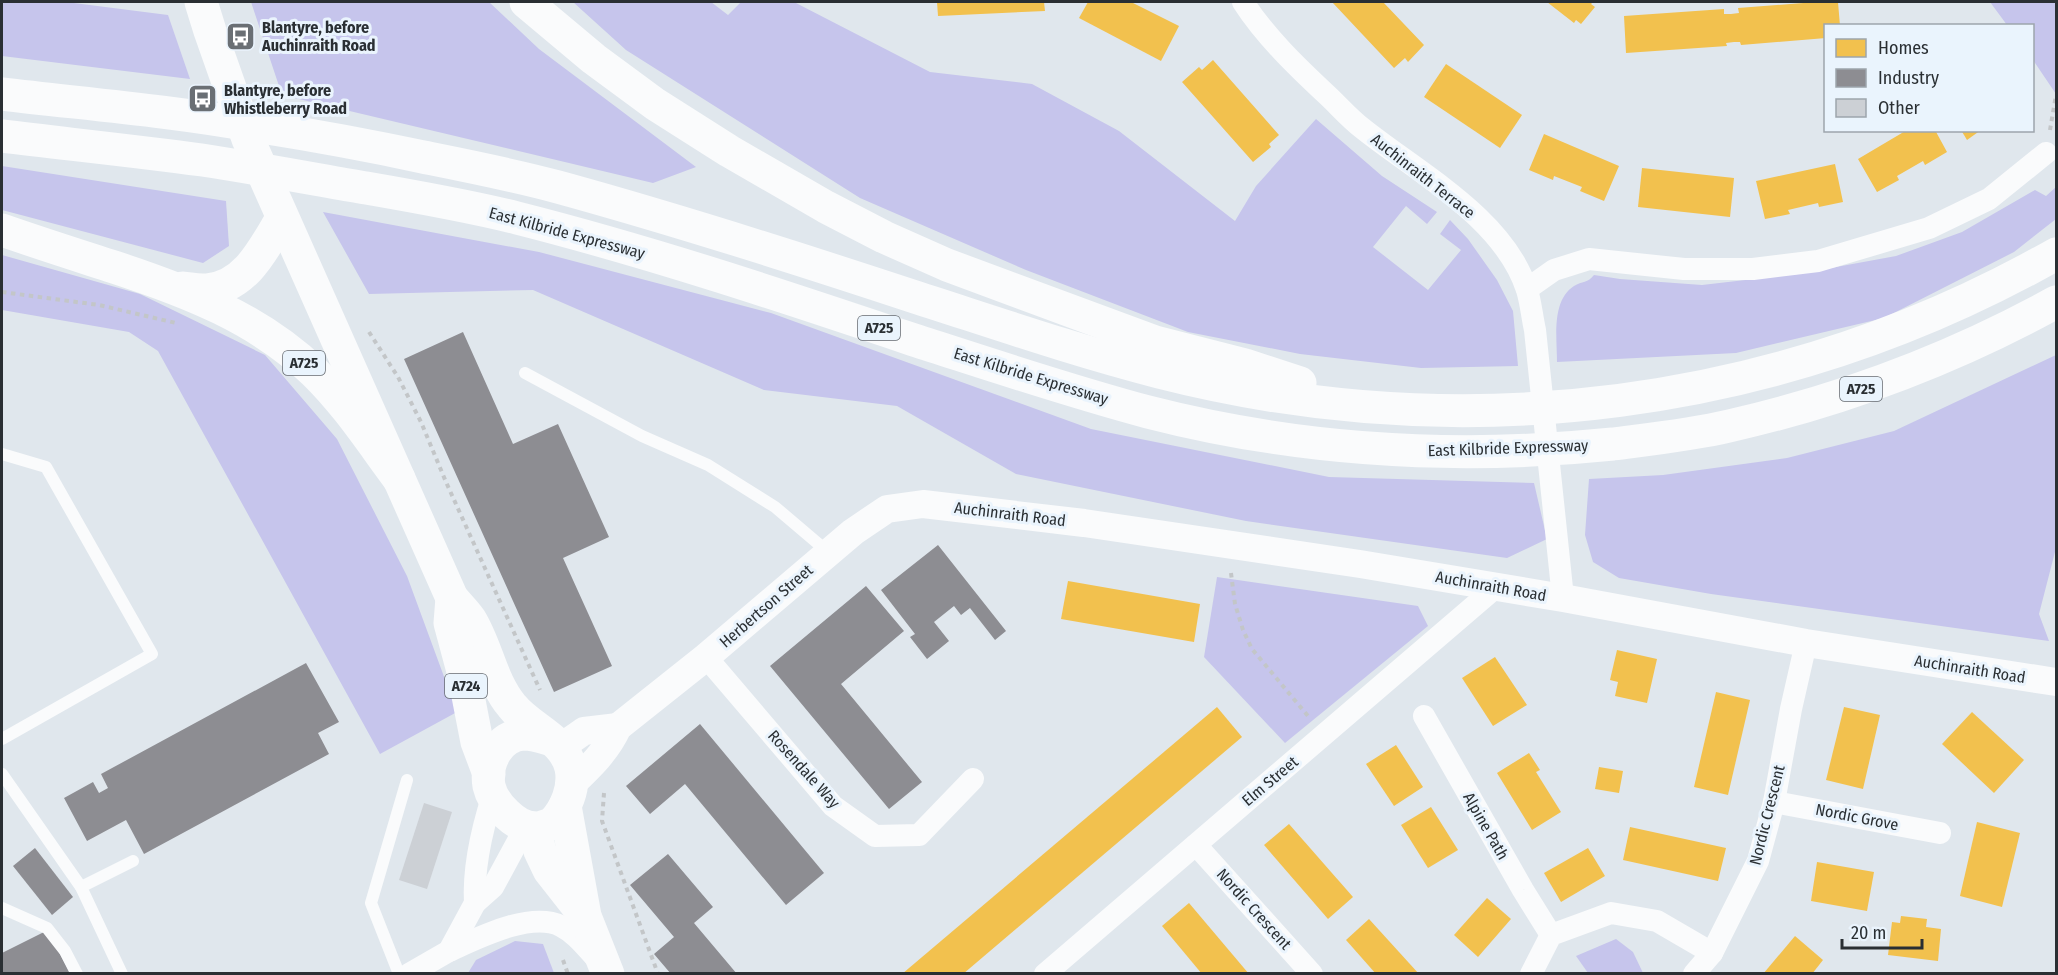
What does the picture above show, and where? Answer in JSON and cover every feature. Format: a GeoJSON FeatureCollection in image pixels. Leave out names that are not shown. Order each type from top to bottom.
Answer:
{"type":"FeatureCollection","features":[{"type":"Feature","properties":{"kind":"main road","name":"A724"},"geometry":{"type":"LineString","coordinates":[[201,2],[248,139],[452,598],[470,620],[500,688],[510,705],[556,743]]}},
{"type":"Feature","properties":{"kind":"main road","name":"A725"},"geometry":{"type":"LineString","coordinates":[[526,2],[594,59],[656,104],[729,151],[826,207],[884,237],[986,280],[1155,342],[1245,364],[1370,407]]}},
{"type":"Feature","properties":{"kind":"main road","name":"A725"},"geometry":{"type":"LineString","coordinates":[[2,94],[282,130],[396,151],[552,185],[699,227],[1033,336],[1161,372],[1229,388],[1370,407],[1457,411],[1550,408],[1632,400],[1747,378],[1797,365],[1906,328],[2021,275],[2056,254]]}},
{"type":"Feature","properties":{"kind":"main road","name":"East Kilbride Expressway"},"geometry":{"type":"LineString","coordinates":[[2,136],[198,159],[410,196],[514,217],[672,261],[1045,383],[1151,413],[1223,428],[1336,446],[1461,453],[1557,450],[1653,439],[1725,427],[1839,397],[1901,374],[1973,345],[2056,302]]}},
{"type":"Feature","properties":{"kind":"main road","name":"A725"},"geometry":{"type":"LineString","coordinates":[[175,287],[207,290],[222,287],[240,277],[254,263],[282,218]]}},
{"type":"Feature","properties":{"kind":"main road","name":"A725"},"geometry":{"type":"LineString","coordinates":[[2,230],[175,287],[253,325],[306,365],[341,401],[399,479]]}},
{"type":"Feature","properties":{"kind":"main road","name":"A724"},"geometry":{"type":"LineString","coordinates":[[452,598],[450,623],[464,675],[477,742],[491,785],[504,812],[530,827]]}},
{"type":"Feature","properties":{"kind":"main road"},"geometry":{"type":"LineString","coordinates":[[491,785],[490,761],[502,744],[522,734],[534,734],[556,743],[571,770],[568,796],[585,916],[607,970]]}},
{"type":"Feature","properties":{"kind":"main road"},"geometry":{"type":"LineString","coordinates":[[568,796],[553,823],[530,827],[549,870],[585,916]]}},
{"type":"Feature","properties":{"kind":"street","name":"Auchinraith Terrace"},"geometry":{"type":"LineString","coordinates":[[1243,2],[1293,63],[1361,127],[1477,217],[1498,239],[1513,261],[1527,289],[1535,330],[1563,598]]}},
{"type":"Feature","properties":{"kind":"street"},"geometry":{"type":"LineString","coordinates":[[1527,289],[1554,270],[1589,259],[1684,269],[1753,269],[1818,261],[1929,228],[1989,199],[2046,153]]}},
{"type":"Feature","properties":{"kind":"street","name":"Auchinraith Road"},"geometry":{"type":"LineString","coordinates":[[923,504],[1084,523],[1360,564],[1563,598],[1806,643],[2056,682]]}},
{"type":"Feature","properties":{"kind":"street","name":"Herbertson Street"},"geometry":{"type":"LineString","coordinates":[[568,796],[610,744],[618,727],[706,657],[828,552],[886,509],[923,504]]}},
{"type":"Feature","properties":{"kind":"street","name":"Elm Street"},"geometry":{"type":"LineString","coordinates":[[1045,974],[1495,588]]}},
{"type":"Feature","properties":{"kind":"street","name":"Nordic Crescent"},"geometry":{"type":"LineString","coordinates":[[1694,974],[1712,953],[1758,861],[1773,802],[1806,643]]}},
{"type":"Feature","properties":{"kind":"street","name":"Rosendale Way"},"geometry":{"type":"LineString","coordinates":[[706,657],[833,806],[875,836],[919,835],[973,779]]}},
{"type":"Feature","properties":{"kind":"street","name":"Alpine Path"},"geometry":{"type":"LineString","coordinates":[[1424,716],[1551,935]]}},
{"type":"Feature","properties":{"kind":"street"},"geometry":{"type":"LineString","coordinates":[[556,743],[584,731],[618,727]]}},
{"type":"Feature","properties":{"kind":"street"},"geometry":{"type":"LineString","coordinates":[[476,903],[474,881],[491,785]]}},
{"type":"Feature","properties":{"kind":"street","name":"Nordic Grove"},"geometry":{"type":"LineString","coordinates":[[1773,802],[1940,832]]}},
{"type":"Feature","properties":{"kind":"street"},"geometry":{"type":"LineString","coordinates":[[443,960],[476,903],[493,887],[530,827]]}},
{"type":"Feature","properties":{"kind":"street","name":"Nordic Crescent"},"geometry":{"type":"LineString","coordinates":[[1196,845],[1312,974]]}},
{"type":"Feature","properties":{"kind":"street"},"geometry":{"type":"LineString","coordinates":[[1532,974],[1551,935],[1611,914],[1657,921],[1712,953]]}},
{"type":"Feature","properties":{"kind":"street"},"geometry":{"type":"LineString","coordinates":[[409,974],[519,923],[549,922],[575,936],[607,970]]}},
{"type":"Feature","properties":{"kind":"lane"},"geometry":{"type":"LineString","coordinates":[[525,373],[642,436],[708,465],[775,507],[828,552]]}},
{"type":"Feature","properties":{"kind":"lane"},"geometry":{"type":"LineString","coordinates":[[2,454],[46,467],[152,654],[2,739]]}},
{"type":"Feature","properties":{"kind":"lane"},"geometry":{"type":"LineString","coordinates":[[2,774],[81,887],[122,974]]}},
{"type":"Feature","properties":{"kind":"lane"},"geometry":{"type":"LineString","coordinates":[[399,974],[371,903],[407,780]]}},
{"type":"Feature","properties":{"kind":"lane"},"geometry":{"type":"LineString","coordinates":[[81,887],[133,861]]}},
{"type":"Feature","properties":{"kind":"lane"},"geometry":{"type":"LineString","coordinates":[[2,908],[47,928],[65,951],[77,974]]}},
{"type":"Feature","properties":{"kind":"path"},"geometry":{"type":"LineString","coordinates":[[2046,153],[2056,96]]}},
{"type":"Feature","properties":{"kind":"path"},"geometry":{"type":"LineString","coordinates":[[2,292],[99,305],[178,324]]}},
{"type":"Feature","properties":{"kind":"path"},"geometry":{"type":"LineString","coordinates":[[368,330],[398,377],[421,422],[545,700]]}},
{"type":"Feature","properties":{"kind":"path"},"geometry":{"type":"LineString","coordinates":[[1226,544],[1235,604],[1243,630],[1252,650],[1308,716],[1315,743]]}},
{"type":"Feature","properties":{"kind":"path"},"geometry":{"type":"LineString","coordinates":[[604,786],[602,821],[658,974]]}},
{"type":"Feature","properties":{"kind":"shaded area"},"geometry":{"type":"Polygon","coordinates":[[[2,2],[66,2],[168,15],[190,79],[2,56],[2,2]]]}},
{"type":"Feature","properties":{"kind":"shaded area"},"geometry":{"type":"Polygon","coordinates":[[[251,2],[489,2],[539,49],[696,167],[653,183],[282,95],[251,2]]]}},
{"type":"Feature","properties":{"kind":"shaded area"},"geometry":{"type":"Polygon","coordinates":[[[573,2],[711,2],[728,15],[741,2],[794,2],[930,72],[1032,84],[1119,131],[1235,221],[1256,186],[1316,119],[1382,176],[1437,212],[1427,224],[1406,206],[1373,247],[1428,290],[1461,250],[1440,234],[1450,220],[1468,239],[1497,280],[1513,311],[1518,366],[1421,368],[1300,354],[1188,332],[1026,270],[860,198],[626,50],[573,2]]]}},
{"type":"Feature","properties":{"kind":"shaded area"},"geometry":{"type":"Polygon","coordinates":[[[1990,2],[2056,2],[2056,94],[2034,61],[2034,24],[2006,24],[1990,2]]]}},
{"type":"Feature","properties":{"kind":"shaded area"},"geometry":{"type":"Polygon","coordinates":[[[2,166],[226,201],[229,246],[203,263],[2,210],[2,166]]]}},
{"type":"Feature","properties":{"kind":"shaded area"},"geometry":{"type":"Polygon","coordinates":[[[2056,187],[2056,219],[2014,252],[1884,318],[1736,353],[1557,362],[1556,331],[1562,301],[1574,286],[1587,281],[1594,275],[1702,285],[1798,274],[1896,256],[1962,232],[2035,190],[2046,196],[2056,187]]]}},
{"type":"Feature","properties":{"kind":"shaded area"},"geometry":{"type":"Polygon","coordinates":[[[323,212],[539,252],[771,313],[1091,429],[1329,477],[1534,483],[1547,539],[1507,558],[1246,521],[1016,474],[897,406],[764,390],[533,290],[369,294],[323,212]]]}},
{"type":"Feature","properties":{"kind":"shaded area"},"geometry":{"type":"Polygon","coordinates":[[[2,255],[140,294],[265,355],[337,439],[407,576],[457,712],[380,754],[158,351],[129,332],[2,310],[2,255]]]}},
{"type":"Feature","properties":{"kind":"shaded area"},"geometry":{"type":"Polygon","coordinates":[[[2056,355],[2056,548],[2039,614],[2049,641],[1711,594],[1619,578],[1593,562],[1585,535],[1589,479],[1663,475],[1787,458],[1894,431],[2056,355]]]}},
{"type":"Feature","properties":{"kind":"shaded area"},"geometry":{"type":"Polygon","coordinates":[[[1217,577],[1418,606],[1428,626],[1285,743],[1204,657],[1217,577]]]}},
{"type":"Feature","properties":{"kind":"shaded area"},"geometry":{"type":"Polygon","coordinates":[[[1616,939],[1633,952],[1643,973],[1588,973],[1576,956],[1616,939]]]}},
{"type":"Feature","properties":{"kind":"shaded area"},"geometry":{"type":"Polygon","coordinates":[[[515,941],[543,944],[554,973],[468,973],[476,960],[515,941]]]}},
{"type":"Feature","properties":{"kind":"building: Homes"},"geometry":{"type":"Polygon","coordinates":[[[937,2],[1044,2],[1045,11],[938,16],[937,2]]]}},
{"type":"Feature","properties":{"kind":"building: Homes"},"geometry":{"type":"Polygon","coordinates":[[[1088,2],[1131,2],[1179,26],[1161,61],[1079,18],[1088,2]]]}},
{"type":"Feature","properties":{"kind":"building: Homes"},"geometry":{"type":"Polygon","coordinates":[[[1332,2],[1383,2],[1424,45],[1408,62],[1405,58],[1394,68],[1332,2]]]}},
{"type":"Feature","properties":{"kind":"building: Homes"},"geometry":{"type":"Polygon","coordinates":[[[1547,2],[1593,2],[1591,4],[1595,7],[1581,24],[1576,20],[1574,23],[1547,2]]]}},
{"type":"Feature","properties":{"kind":"building: Homes"},"geometry":{"type":"Polygon","coordinates":[[[1838,2],[1840,24],[1824,24],[1824,38],[1741,45],[1740,42],[1734,42],[1726,43],[1727,46],[1626,53],[1624,16],[1724,9],[1724,14],[1731,14],[1739,13],[1738,8],[1838,2]]]}},
{"type":"Feature","properties":{"kind":"building: Homes"},"geometry":{"type":"Polygon","coordinates":[[[1213,60],[1279,135],[1269,144],[1271,147],[1253,162],[1182,82],[1199,67],[1202,70],[1213,60]]]}},
{"type":"Feature","properties":{"kind":"building: Homes"},"geometry":{"type":"Polygon","coordinates":[[[1446,64],[1522,115],[1500,148],[1424,97],[1446,64]]]}},
{"type":"Feature","properties":{"kind":"building: Homes"},"geometry":{"type":"Polygon","coordinates":[[[1904,132],[1936,132],[1947,152],[1925,165],[1923,161],[1897,176],[1899,180],[1877,192],[1858,159],[1904,132]]]}},
{"type":"Feature","properties":{"kind":"building: Homes"},"geometry":{"type":"Polygon","coordinates":[[[1962,132],[1978,132],[1967,140],[1962,132]]]}},
{"type":"Feature","properties":{"kind":"building: Homes"},"geometry":{"type":"Polygon","coordinates":[[[1544,134],[1619,166],[1604,201],[1580,191],[1582,187],[1554,176],[1553,180],[1529,170],[1544,134]]]}},
{"type":"Feature","properties":{"kind":"building: Homes"},"geometry":{"type":"Polygon","coordinates":[[[1835,164],[1843,202],[1819,207],[1818,203],[1788,210],[1790,214],[1765,219],[1756,181],[1835,164]]]}},
{"type":"Feature","properties":{"kind":"building: Homes"},"geometry":{"type":"Polygon","coordinates":[[[1642,168],[1734,178],[1730,217],[1638,207],[1642,168]]]}},
{"type":"Feature","properties":{"kind":"building: Homes"},"geometry":{"type":"Polygon","coordinates":[[[1068,581],[1200,604],[1194,642],[1061,619],[1068,581]]]}},
{"type":"Feature","properties":{"kind":"building: Homes"},"geometry":{"type":"Polygon","coordinates":[[[1617,650],[1657,659],[1647,703],[1615,696],[1618,682],[1610,680],[1617,650]]]}},
{"type":"Feature","properties":{"kind":"building: Homes"},"geometry":{"type":"Polygon","coordinates":[[[1495,657],[1527,705],[1493,726],[1462,678],[1495,657]]]}},
{"type":"Feature","properties":{"kind":"building: Homes"},"geometry":{"type":"Polygon","coordinates":[[[1716,692],[1750,700],[1728,795],[1694,787],[1716,692]]]}},
{"type":"Feature","properties":{"kind":"building: Homes"},"geometry":{"type":"Polygon","coordinates":[[[1217,707],[1242,737],[963,974],[902,974],[1217,707]]]}},
{"type":"Feature","properties":{"kind":"building: Homes"},"geometry":{"type":"Polygon","coordinates":[[[1844,707],[1880,715],[1863,789],[1826,780],[1844,707]]]}},
{"type":"Feature","properties":{"kind":"building: Homes"},"geometry":{"type":"Polygon","coordinates":[[[1972,712],[2024,760],[1994,793],[1942,744],[1972,712]]]}},
{"type":"Feature","properties":{"kind":"building: Homes"},"geometry":{"type":"Polygon","coordinates":[[[1396,745],[1423,787],[1394,806],[1366,764],[1396,745]]]}},
{"type":"Feature","properties":{"kind":"building: Homes"},"geometry":{"type":"Polygon","coordinates":[[[1529,753],[1540,770],[1536,772],[1561,812],[1532,830],[1497,773],[1529,753]]]}},
{"type":"Feature","properties":{"kind":"building: Homes"},"geometry":{"type":"Polygon","coordinates":[[[1599,767],[1623,771],[1619,793],[1595,789],[1599,767]]]}},
{"type":"Feature","properties":{"kind":"building: Homes"},"geometry":{"type":"Polygon","coordinates":[[[1431,807],[1458,850],[1428,868],[1401,825],[1431,807]]]}},
{"type":"Feature","properties":{"kind":"building: Homes"},"geometry":{"type":"Polygon","coordinates":[[[1977,822],[2020,833],[2002,907],[1960,896],[1977,822]]]}},
{"type":"Feature","properties":{"kind":"building: Homes"},"geometry":{"type":"Polygon","coordinates":[[[1289,824],[1353,897],[1328,919],[1264,845],[1289,824]]]}},
{"type":"Feature","properties":{"kind":"building: Homes"},"geometry":{"type":"Polygon","coordinates":[[[1630,827],[1726,848],[1718,881],[1623,860],[1630,827]]]}},
{"type":"Feature","properties":{"kind":"building: Homes"},"geometry":{"type":"Polygon","coordinates":[[[1588,848],[1605,876],[1561,902],[1544,873],[1588,848]]]}},
{"type":"Feature","properties":{"kind":"building: Homes"},"geometry":{"type":"Polygon","coordinates":[[[1817,862],[1874,872],[1867,911],[1811,901],[1817,862]]]}},
{"type":"Feature","properties":{"kind":"building: Homes"},"geometry":{"type":"Polygon","coordinates":[[[1487,898],[1511,919],[1478,957],[1454,935],[1487,898]]]}},
{"type":"Feature","properties":{"kind":"building: Homes"},"geometry":{"type":"Polygon","coordinates":[[[1189,903],[1249,974],[1202,974],[1162,926],[1189,903]]]}},
{"type":"Feature","properties":{"kind":"building: Homes"},"geometry":{"type":"Polygon","coordinates":[[[1901,916],[1927,919],[1926,927],[1941,929],[1938,961],[1888,955],[1892,922],[1900,923],[1901,916]]]}},
{"type":"Feature","properties":{"kind":"building: Homes"},"geometry":{"type":"Polygon","coordinates":[[[1369,919],[1419,974],[1376,974],[1346,940],[1369,919]]]}},
{"type":"Feature","properties":{"kind":"building: Homes"},"geometry":{"type":"Polygon","coordinates":[[[1795,936],[1823,960],[1812,974],[1763,974],[1795,936]]]}},
{"type":"Feature","properties":{"kind":"building: Industry"},"geometry":{"type":"Polygon","coordinates":[[[463,332],[513,444],[558,424],[609,537],[563,558],[612,666],[554,692],[404,359],[463,332]]]}},
{"type":"Feature","properties":{"kind":"building: Industry"},"geometry":{"type":"Polygon","coordinates":[[[938,545],[1006,631],[995,640],[970,608],[961,615],[954,606],[934,622],[949,641],[927,659],[910,637],[915,634],[881,590],[938,545]]]}},
{"type":"Feature","properties":{"kind":"building: Industry"},"geometry":{"type":"Polygon","coordinates":[[[866,586],[904,631],[841,684],[922,782],[889,809],[770,666],[866,586]]]}},
{"type":"Feature","properties":{"kind":"building: Industry"},"geometry":{"type":"Polygon","coordinates":[[[306,663],[339,722],[318,733],[329,754],[144,854],[126,820],[87,841],[64,798],[93,782],[99,793],[108,788],[101,774],[306,663]]]}},
{"type":"Feature","properties":{"kind":"building: Industry"},"geometry":{"type":"Polygon","coordinates":[[[700,724],[824,873],[786,905],[685,784],[650,814],[626,786],[700,724]]]}},
{"type":"Feature","properties":{"kind":"building: Industry"},"geometry":{"type":"Polygon","coordinates":[[[35,848],[73,897],[52,915],[13,866],[35,848]]]}},
{"type":"Feature","properties":{"kind":"building: Industry"},"geometry":{"type":"Polygon","coordinates":[[[668,854],[713,907],[694,923],[737,974],[671,974],[654,954],[674,937],[630,885],[668,854]]]}},
{"type":"Feature","properties":{"kind":"building: Industry"},"geometry":{"type":"Polygon","coordinates":[[[48,930],[70,974],[2,974],[2,953],[48,930]]]}},
{"type":"Feature","properties":{"kind":"building: Other"},"geometry":{"type":"Polygon","coordinates":[[[424,803],[452,812],[427,889],[399,880],[424,803]]]}},
{"type":"Feature","properties":{"kind":"place","name":"Blantyre, before Auchinraith Road"},"geometry":{"type":"Point","coordinates":[241,36]}},
{"type":"Feature","properties":{"kind":"place","name":"Blantyre, before Whistleberry Road"},"geometry":{"type":"Point","coordinates":[203,99]}}]}
